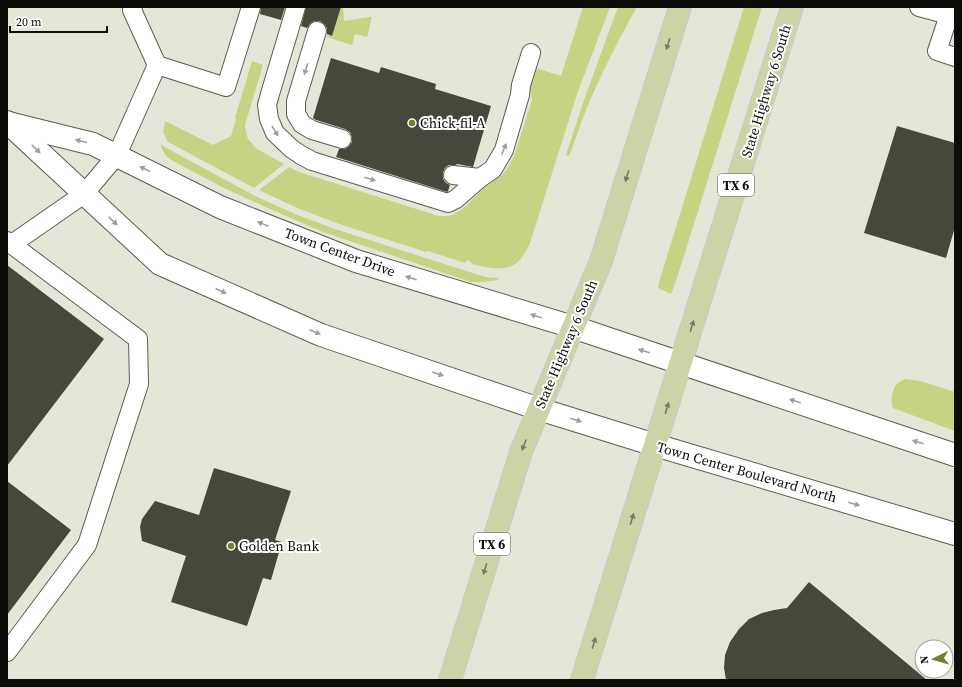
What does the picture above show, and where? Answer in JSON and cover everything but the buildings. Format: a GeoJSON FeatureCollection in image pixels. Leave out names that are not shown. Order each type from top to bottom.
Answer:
{"type":"FeatureCollection","features":[{"type":"Feature","properties":{"kind":"main road","name":"State Highway 6 South"},"geometry":{"type":"LineString","coordinates":[[450,680],[519,457],[601,261],[680,7]]}},
{"type":"Feature","properties":{"kind":"main road","name":"State Highway 6 South"},"geometry":{"type":"LineString","coordinates":[[582,680],[792,7]]}},
{"type":"Feature","properties":{"kind":"street","name":"Town Center Drive"},"geometry":{"type":"LineString","coordinates":[[539,409],[321,335],[160,264],[7,122],[93,144],[220,207],[356,261],[573,327],[681,363]]}},
{"type":"Feature","properties":{"kind":"street"},"geometry":{"type":"LineString","coordinates":[[681,363],[955,455]]}},
{"type":"Feature","properties":{"kind":"street","name":"Town Center Boulevard North"},"geometry":{"type":"LineString","coordinates":[[539,409],[955,534]]}},
{"type":"Feature","properties":{"kind":"lane"},"geometry":{"type":"LineString","coordinates":[[130,8],[157,65],[226,87],[251,7]]}},
{"type":"Feature","properties":{"kind":"lane"},"geometry":{"type":"LineString","coordinates":[[296,7],[267,105],[269,119],[275,133],[289,146],[312,161],[448,203],[456,199],[493,169],[504,150],[531,53]]}},
{"type":"Feature","properties":{"kind":"lane"},"geometry":{"type":"LineString","coordinates":[[919,7],[951,11],[937,51],[955,57]]}},
{"type":"Feature","properties":{"kind":"lane"},"geometry":{"type":"LineString","coordinates":[[317,31],[296,101],[296,114],[302,124],[312,130],[342,139]]}},
{"type":"Feature","properties":{"kind":"lane"},"geometry":{"type":"LineString","coordinates":[[7,652],[87,545],[139,384],[138,339],[10,243],[84,194],[117,155],[157,65]]}},
{"type":"Feature","properties":{"kind":"lane"},"geometry":{"type":"LineString","coordinates":[[454,175],[480,178]]}},
{"type":"Feature","properties":{"kind":"green space"},"geometry":{"type":"Polygon","coordinates":[[[341,7],[343,7],[344,21],[372,17],[367,37],[355,34],[352,45],[327,37],[328,35],[332,36],[341,7]]]}},
{"type":"Feature","properties":{"kind":"green space"},"geometry":{"type":"Polygon","coordinates":[[[583,7],[610,7],[577,94],[530,242],[522,257],[512,266],[506,268],[485,267],[472,264],[467,260],[465,263],[428,251],[426,252],[339,224],[295,207],[259,190],[289,167],[299,172],[439,216],[453,215],[465,207],[485,187],[502,175],[509,166],[514,156],[532,100],[530,88],[536,68],[561,76],[583,7]]]}},
{"type":"Feature","properties":{"kind":"green space"},"geometry":{"type":"Polygon","coordinates":[[[618,7],[637,7],[616,45],[598,83],[569,156],[566,155],[585,97],[618,7]]]}},
{"type":"Feature","properties":{"kind":"green space"},"geometry":{"type":"Polygon","coordinates":[[[744,7],[762,7],[671,294],[658,288],[660,279],[744,7]]]}},
{"type":"Feature","properties":{"kind":"green space"},"geometry":{"type":"Polygon","coordinates":[[[252,61],[263,65],[245,125],[248,139],[257,149],[284,164],[254,188],[168,142],[163,132],[165,121],[213,145],[231,136],[252,61]]]}},
{"type":"Feature","properties":{"kind":"green space"},"geometry":{"type":"Polygon","coordinates":[[[161,145],[255,196],[295,214],[335,229],[485,277],[498,278],[498,280],[471,282],[323,232],[222,187],[173,161],[166,156],[161,145]]]}},
{"type":"Feature","properties":{"kind":"green space"},"geometry":{"type":"Polygon","coordinates":[[[905,379],[924,382],[955,392],[955,431],[893,408],[892,394],[894,388],[905,379]]]}},
{"type":"Feature","properties":{"kind":"place","name":"Chick-fil-A"},"geometry":{"type":"Point","coordinates":[412,123]}},
{"type":"Feature","properties":{"kind":"place","name":"Golden Bank"},"geometry":{"type":"Point","coordinates":[231,546]}}]}
